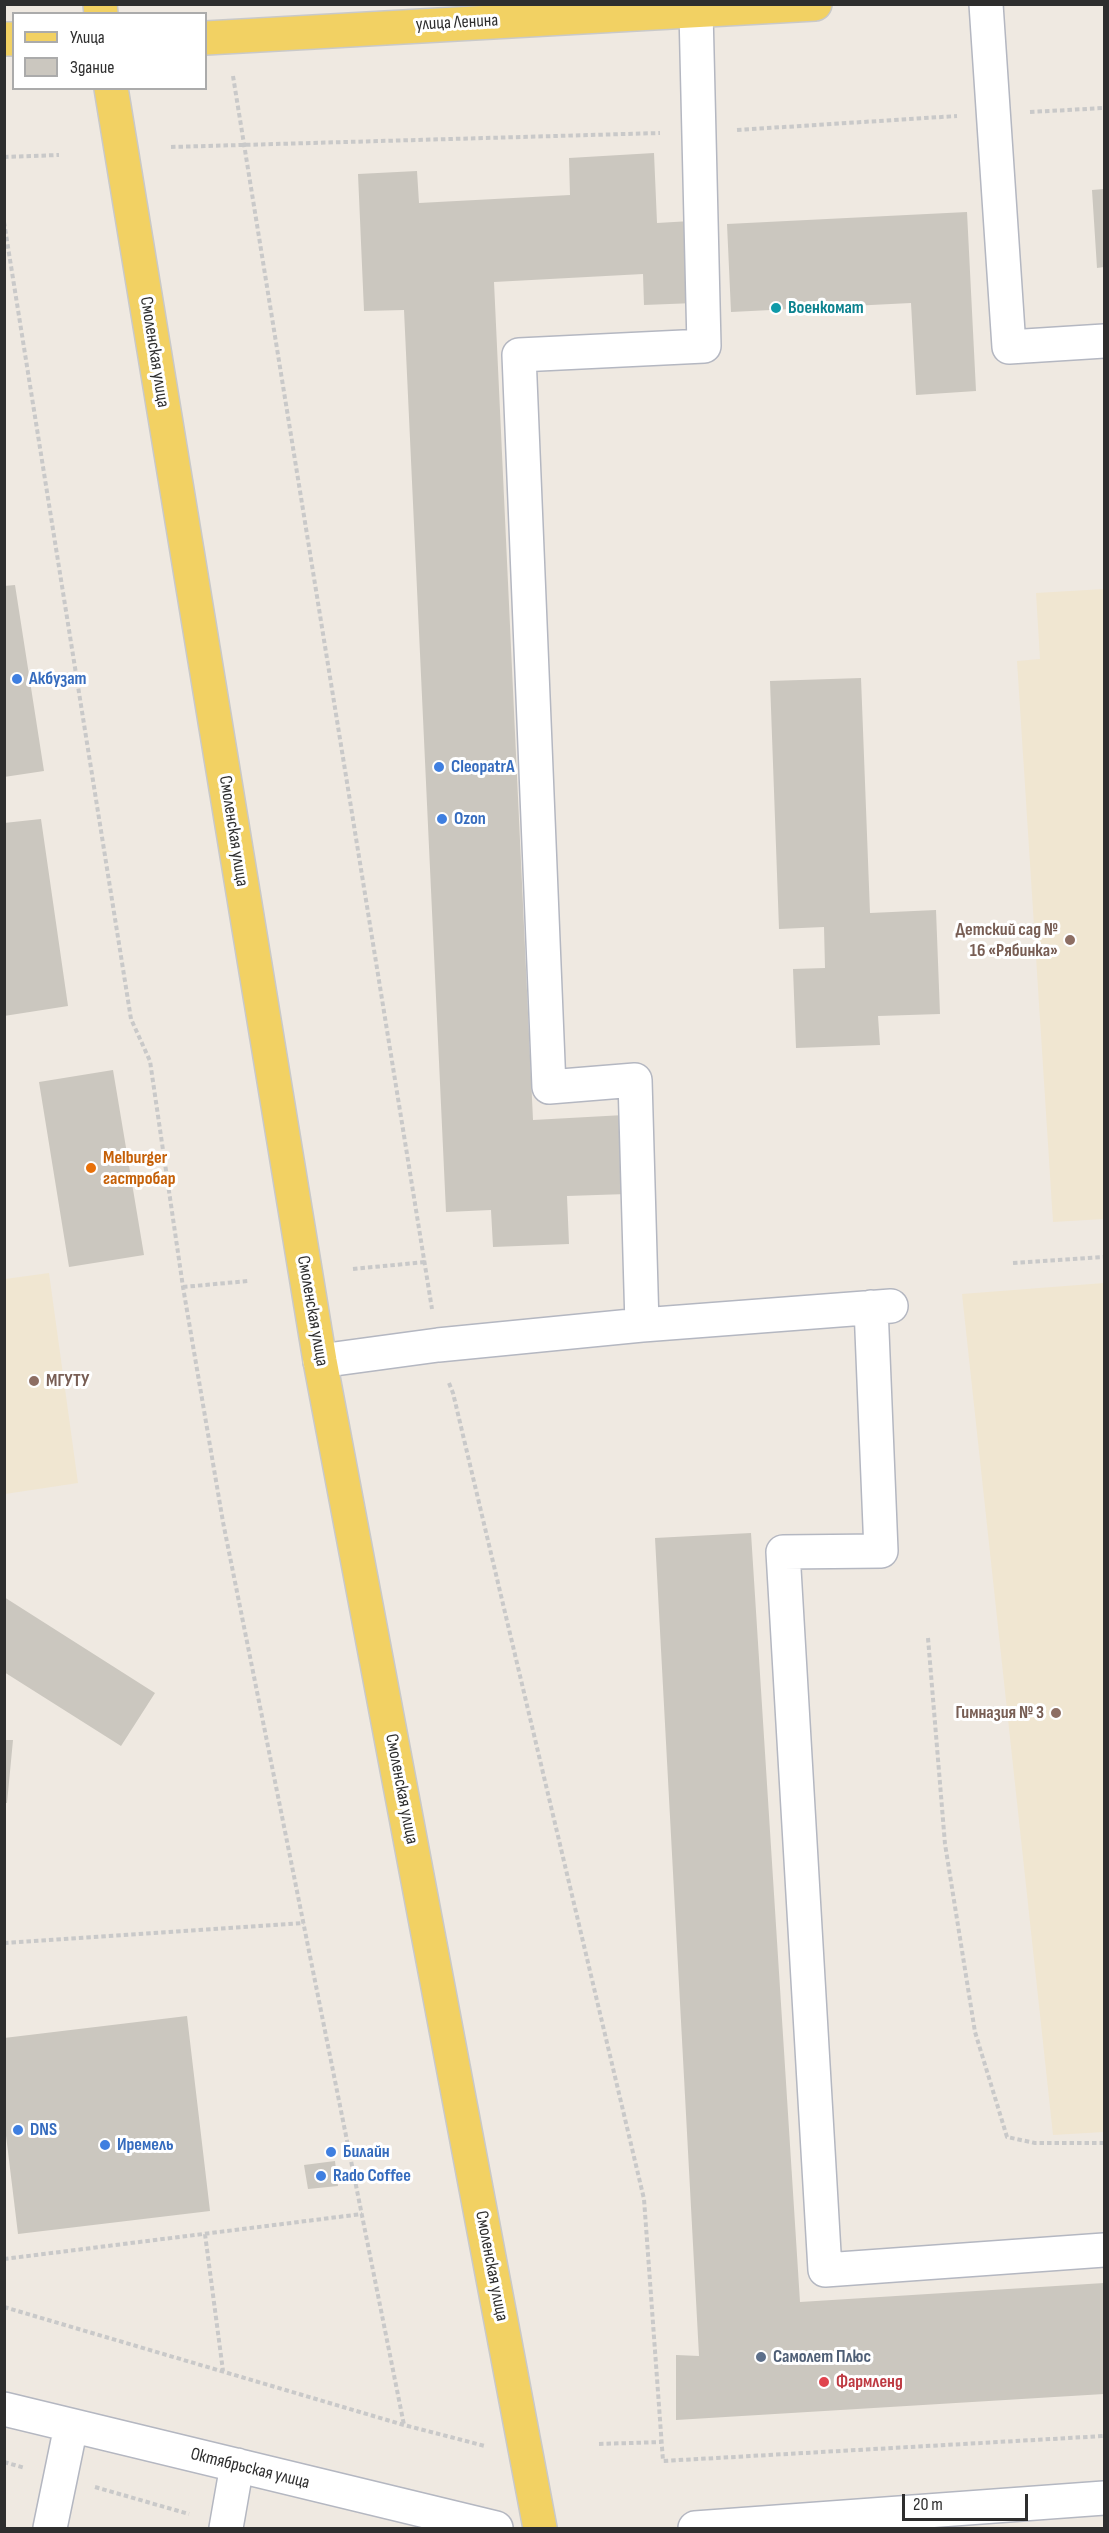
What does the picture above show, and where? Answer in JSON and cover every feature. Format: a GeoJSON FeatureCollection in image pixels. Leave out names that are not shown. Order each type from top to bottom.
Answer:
{"type":"FeatureCollection","features":[{"type":"Feature","properties":{"kind":"main road","name":"улица Ленина"},"geometry":{"type":"LineString","coordinates":[[207,38],[553,11],[696,10],[815,4]]}},
{"type":"Feature","properties":{"kind":"main road","name":"Смоленская улица"},"geometry":{"type":"LineString","coordinates":[[111,90],[320,1361],[540,2529]]}},
{"type":"Feature","properties":{"kind":"street"},"geometry":{"type":"LineString","coordinates":[[986,4],[1010,347],[1104,340]]}},
{"type":"Feature","properties":{"kind":"street"},"geometry":{"type":"LineString","coordinates":[[642,1325],[635,1080],[549,1087],[519,355],[704,346],[696,10]]}},
{"type":"Feature","properties":{"kind":"street"},"geometry":{"type":"LineString","coordinates":[[320,1361],[438,1345],[642,1325],[882,1306],[881,1551],[783,1552],[825,2270],[1104,2250]]}},
{"type":"Feature","properties":{"kind":"street","name":"Октябрьская улица"},"geometry":{"type":"LineString","coordinates":[[4,2409],[496,2529]]}},
{"type":"Feature","properties":{"kind":"street"},"geometry":{"type":"LineString","coordinates":[[50,2529],[71,2426]]}},
{"type":"Feature","properties":{"kind":"street"},"geometry":{"type":"LineString","coordinates":[[227,2526],[237,2465]]}},
{"type":"Feature","properties":{"kind":"street"},"geometry":{"type":"LineString","coordinates":[[695,2529],[1046,2515],[1104,2498]]}},
{"type":"Feature","properties":{"kind":"path"},"geometry":{"type":"LineString","coordinates":[[232,66],[432,1310]]}},
{"type":"Feature","properties":{"kind":"path"},"geometry":{"type":"LineString","coordinates":[[171,147],[698,132],[1104,108]]}},
{"type":"Feature","properties":{"kind":"path"},"geometry":{"type":"LineString","coordinates":[[4,158],[59,155]]}},
{"type":"Feature","properties":{"kind":"path"},"geometry":{"type":"LineString","coordinates":[[4,222],[131,1019],[150,1061],[183,1287],[223,1522],[404,2425]]}},
{"type":"Feature","properties":{"kind":"path"},"geometry":{"type":"LineString","coordinates":[[1013,1263],[1104,1257]]}},
{"type":"Feature","properties":{"kind":"path"},"geometry":{"type":"LineString","coordinates":[[353,1269],[425,1262]]}},
{"type":"Feature","properties":{"kind":"path"},"geometry":{"type":"LineString","coordinates":[[183,1287],[248,1281]]}},
{"type":"Feature","properties":{"kind":"path"},"geometry":{"type":"LineString","coordinates":[[445,1374],[453,1393],[644,2199],[663,2461],[1104,2436]]}},
{"type":"Feature","properties":{"kind":"path"},"geometry":{"type":"LineString","coordinates":[[928,1638],[947,1856],[975,2032],[1007,2137],[1035,2143],[1104,2143]]}},
{"type":"Feature","properties":{"kind":"path"},"geometry":{"type":"LineString","coordinates":[[4,1942],[303,1923]]}},
{"type":"Feature","properties":{"kind":"path"},"geometry":{"type":"LineString","coordinates":[[4,2259],[362,2214]]}},
{"type":"Feature","properties":{"kind":"path"},"geometry":{"type":"LineString","coordinates":[[205,2234],[223,2372]]}},
{"type":"Feature","properties":{"kind":"path"},"geometry":{"type":"LineString","coordinates":[[4,2307],[404,2425],[487,2446]]}},
{"type":"Feature","properties":{"kind":"path"},"geometry":{"type":"LineString","coordinates":[[599,2444],[661,2442]]}},
{"type":"Feature","properties":{"kind":"path"},"geometry":{"type":"LineString","coordinates":[[4,2462],[227,2526]]}},
{"type":"Feature","properties":{"kind":"shaded area","name":"Детский сад № 16 «Рябинка»"},"geometry":{"type":"Polygon","coordinates":[[[1104,589],[1104,1219],[1053,1222],[1017,661],[1040,659],[1036,593],[1104,589]]]}},
{"type":"Feature","properties":{"kind":"shaded area","name":"МГУТУ"},"geometry":{"type":"Polygon","coordinates":[[[49,1273],[78,1483],[5,1494],[5,1279],[49,1273]]]}},
{"type":"Feature","properties":{"kind":"shaded area","name":"Гимназия № 3"},"geometry":{"type":"Polygon","coordinates":[[[1104,1283],[1104,2132],[1053,2135],[962,1294],[1104,1283]]]}},
{"type":"Feature","properties":{"kind":"building"},"geometry":{"type":"Polygon","coordinates":[[[654,153],[657,223],[691,221],[695,303],[644,305],[643,274],[494,282],[533,1120],[624,1115],[627,1194],[567,1196],[569,1244],[493,1247],[491,1210],[446,1212],[404,310],[364,311],[358,174],[417,171],[419,203],[570,195],[569,158],[654,153]]]}},
{"type":"Feature","properties":{"kind":"building"},"geometry":{"type":"Polygon","coordinates":[[[1104,189],[1104,267],[1097,268],[1092,190],[1104,189]]]}},
{"type":"Feature","properties":{"kind":"building","name":"Военкомат"},"geometry":{"type":"Polygon","coordinates":[[[967,212],[976,391],[916,395],[911,303],[731,312],[727,224],[967,212]]]}},
{"type":"Feature","properties":{"kind":"building","name":"Акбузат"},"geometry":{"type":"Polygon","coordinates":[[[15,585],[44,771],[4,777],[4,586],[15,585]]]}},
{"type":"Feature","properties":{"kind":"building"},"geometry":{"type":"Polygon","coordinates":[[[861,678],[870,913],[936,910],[940,1014],[878,1016],[880,1045],[796,1048],[793,969],[825,968],[824,927],[779,929],[770,681],[861,678]]]}},
{"type":"Feature","properties":{"kind":"building"},"geometry":{"type":"Polygon","coordinates":[[[41,819],[68,1006],[4,1016],[4,823],[41,819]]]}},
{"type":"Feature","properties":{"kind":"building","name":"Melburger гастробар"},"geometry":{"type":"Polygon","coordinates":[[[113,1070],[144,1255],[69,1267],[39,1082],[113,1070]]]}},
{"type":"Feature","properties":{"kind":"building"},"geometry":{"type":"Polygon","coordinates":[[[751,1533],[800,2302],[1104,2283],[1104,2394],[676,2420],[676,2355],[699,2356],[655,1538],[751,1533]]]}},
{"type":"Feature","properties":{"kind":"building"},"geometry":{"type":"Polygon","coordinates":[[[4,1597],[155,1693],[121,1746],[4,1672],[4,1597]]]}},
{"type":"Feature","properties":{"kind":"building"},"geometry":{"type":"Polygon","coordinates":[[[4,1740],[13,1740],[7,1803],[4,1803],[4,1740]]]}},
{"type":"Feature","properties":{"kind":"building","name":"Иремель"},"geometry":{"type":"Polygon","coordinates":[[[187,2016],[210,2211],[18,2234],[4,2119],[4,2038],[187,2016]]]}},
{"type":"Feature","properties":{"kind":"building","name":"Rado Coffee"},"geometry":{"type":"Polygon","coordinates":[[[335,2161],[338,2186],[308,2189],[304,2165],[335,2161]]]}},
{"type":"Feature","properties":{"kind":"place","name":"Военкомат"},"geometry":{"type":"Point","coordinates":[776,308]}},
{"type":"Feature","properties":{"kind":"place","name":"Акбузат"},"geometry":{"type":"Point","coordinates":[17,679]}},
{"type":"Feature","properties":{"kind":"place","name":"CleopatrA"},"geometry":{"type":"Point","coordinates":[439,767]}},
{"type":"Feature","properties":{"kind":"place","name":"Ozon"},"geometry":{"type":"Point","coordinates":[442,819]}},
{"type":"Feature","properties":{"kind":"place","name":"Детский сад № 16 «Рябинка»"},"geometry":{"type":"Point","coordinates":[1070,940]}},
{"type":"Feature","properties":{"kind":"place","name":"Melburger гастробар"},"geometry":{"type":"Point","coordinates":[91,1168]}},
{"type":"Feature","properties":{"kind":"place","name":"МГУТУ"},"geometry":{"type":"Point","coordinates":[34,1381]}},
{"type":"Feature","properties":{"kind":"place","name":"Гимназия № 3"},"geometry":{"type":"Point","coordinates":[1056,1713]}},
{"type":"Feature","properties":{"kind":"place","name":"DNS"},"geometry":{"type":"Point","coordinates":[18,2130]}},
{"type":"Feature","properties":{"kind":"place","name":"Иремель"},"geometry":{"type":"Point","coordinates":[105,2145]}},
{"type":"Feature","properties":{"kind":"place","name":"Билайн"},"geometry":{"type":"Point","coordinates":[331,2152]}},
{"type":"Feature","properties":{"kind":"place","name":"Rado Coffee"},"geometry":{"type":"Point","coordinates":[321,2176]}},
{"type":"Feature","properties":{"kind":"place","name":"Самолет Плюс"},"geometry":{"type":"Point","coordinates":[761,2357]}},
{"type":"Feature","properties":{"kind":"place","name":"Фармленд"},"geometry":{"type":"Point","coordinates":[824,2382]}}]}
